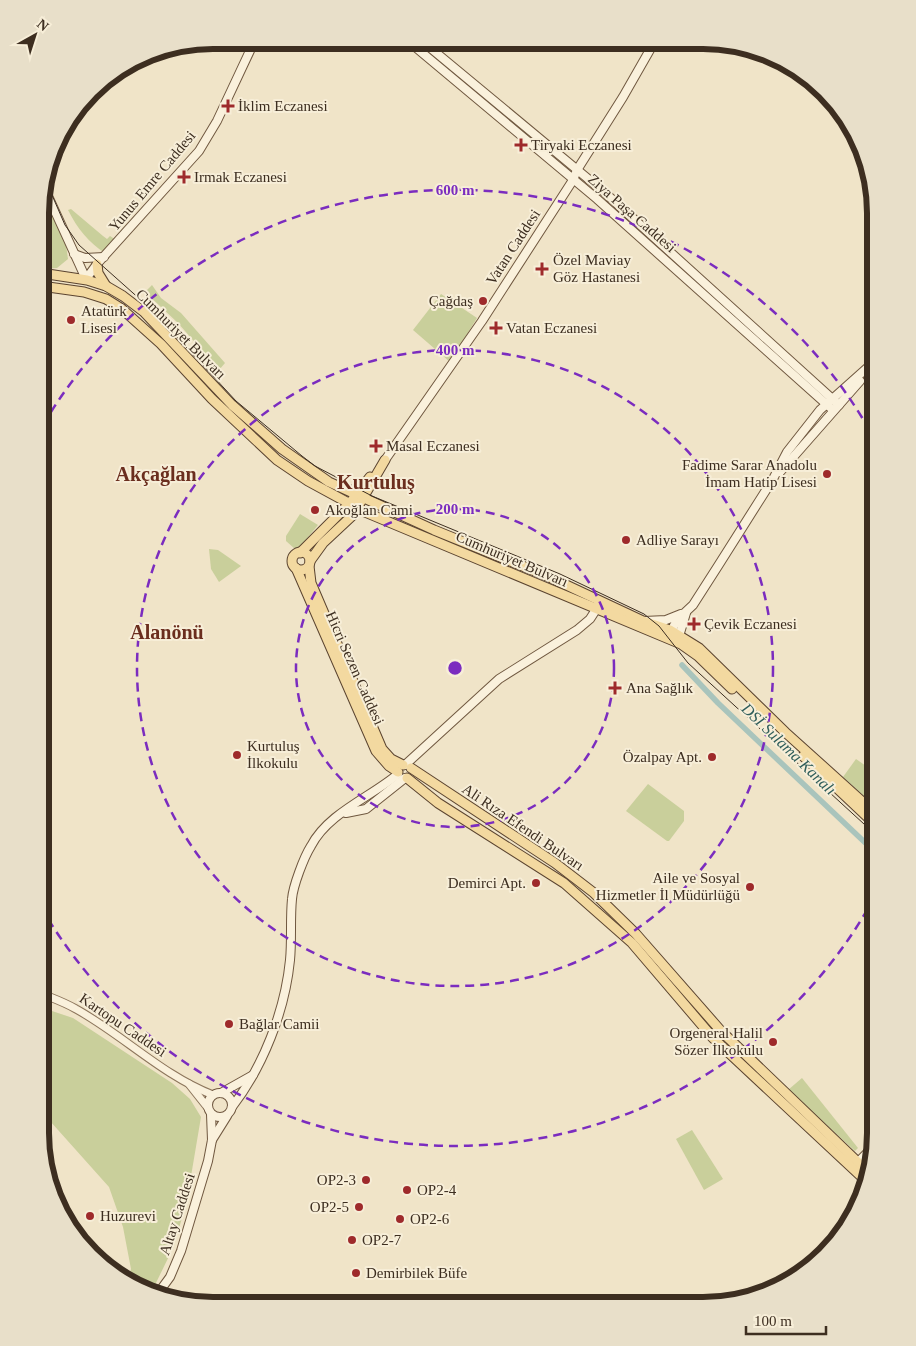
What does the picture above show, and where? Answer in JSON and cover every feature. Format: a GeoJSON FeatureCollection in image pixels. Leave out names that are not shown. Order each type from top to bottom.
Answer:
{"type":"FeatureCollection","features":[{"type":"Feature","properties":{"kind":"main road","name":"Yunus Emre Caddesi"},"geometry":{"type":"LineString","coordinates":[[85,285],[100,261],[199,151],[217,121],[251,49]]}},
{"type":"Feature","properties":{"kind":"main road","name":"Ziya Paşa Caddesi"},"geometry":{"type":"LineString","coordinates":[[417,49],[614,214],[833,405]]}},
{"type":"Feature","properties":{"kind":"main road","name":"Ziya Paşa Caddesi"},"geometry":{"type":"LineString","coordinates":[[432,49],[577,170],[833,405]]}},
{"type":"Feature","properties":{"kind":"main road","name":"Vatan Caddesi"},"geometry":{"type":"LineString","coordinates":[[385,460],[482,321],[573,180],[577,170],[650,49]]}},
{"type":"Feature","properties":{"kind":"main road"},"geometry":{"type":"LineString","coordinates":[[50,199],[74,253],[85,285]]}},
{"type":"Feature","properties":{"kind":"main road"},"geometry":{"type":"LineString","coordinates":[[74,253],[85,258],[100,261],[98,273],[106,286]]}},
{"type":"Feature","properties":{"kind":"main road"},"geometry":{"type":"LineString","coordinates":[[49,275],[85,285]]}},
{"type":"Feature","properties":{"kind":"main road"},"geometry":{"type":"LineString","coordinates":[[49,286],[85,285]]}},
{"type":"Feature","properties":{"kind":"main road","name":"Cumhuriyet Bulvarı"},"geometry":{"type":"LineString","coordinates":[[85,285],[106,286],[144,312],[232,405],[309,470],[360,497],[601,601],[642,621],[670,630],[673,638],[698,656],[867,816]]}},
{"type":"Feature","properties":{"kind":"main road","name":"Cumhuriyet Bulvarı"},"geometry":{"type":"LineString","coordinates":[[85,285],[135,319],[212,399],[285,467],[354,505],[597,610],[699,648],[785,732],[867,806]]}},
{"type":"Feature","properties":{"kind":"main road"},"geometry":{"type":"LineString","coordinates":[[833,405],[867,369]]}},
{"type":"Feature","properties":{"kind":"main road"},"geometry":{"type":"LineString","coordinates":[[673,638],[686,613],[773,478],[787,452],[816,415],[833,405],[867,374]]}},
{"type":"Feature","properties":{"kind":"main road"},"geometry":{"type":"LineString","coordinates":[[354,505],[353,516],[323,543],[309,564],[301,570],[296,568],[292,561],[295,556],[354,505],[385,460]]}},
{"type":"Feature","properties":{"kind":"main road"},"geometry":{"type":"LineString","coordinates":[[300,553],[305,554],[309,564],[312,583],[382,749],[404,771]]}},
{"type":"Feature","properties":{"kind":"main road","name":"Hicri Sezen Caddesi"},"geometry":{"type":"LineString","coordinates":[[296,568],[376,751],[389,766],[404,771]]}},
{"type":"Feature","properties":{"kind":"main road"},"geometry":{"type":"LineString","coordinates":[[212,1140],[232,1107],[250,1083],[266,1048],[286,985],[290,960],[292,897],[310,846],[320,832],[342,814],[366,809],[426,751],[440,732],[499,679],[577,630],[597,610],[601,601]]}},
{"type":"Feature","properties":{"kind":"main road"},"geometry":{"type":"LineString","coordinates":[[642,621],[666,620],[686,613]]}},
{"type":"Feature","properties":{"kind":"main road"},"geometry":{"type":"LineString","coordinates":[[670,630],[686,613]]}},
{"type":"Feature","properties":{"kind":"main road","name":"Ali Rıza Efendi Bulvarı"},"geometry":{"type":"LineString","coordinates":[[404,771],[555,863],[594,893],[638,937],[721,1032],[864,1167]]}},
{"type":"Feature","properties":{"kind":"main road","name":"Ali Rıza Efendi Bulvarı"},"geometry":{"type":"LineString","coordinates":[[404,771],[446,808],[564,883],[632,942],[713,1038],[861,1176]]}},
{"type":"Feature","properties":{"kind":"main road"},"geometry":{"type":"LineString","coordinates":[[212,1140],[208,1102],[217,1094],[253,1075]]}},
{"type":"Feature","properties":{"kind":"main road"},"geometry":{"type":"LineString","coordinates":[[217,1094],[228,1096],[232,1107]]}},
{"type":"Feature","properties":{"kind":"main road"},"geometry":{"type":"LineString","coordinates":[[210,1111],[217,1117],[227,1116]]}},
{"type":"Feature","properties":{"kind":"main road","name":"Altay Caddesi"},"geometry":{"type":"LineString","coordinates":[[161,1289],[170,1277],[181,1251],[212,1140]]}},
{"type":"Feature","properties":{"kind":"main road"},"geometry":{"type":"LineString","coordinates":[[858,1162],[866,1154]]}},
{"type":"Feature","properties":{"kind":"street","name":"Kartopu Caddesi"},"geometry":{"type":"LineString","coordinates":[[49,997],[76,1009],[146,1058],[189,1084]]}},
{"type":"Feature","properties":{"kind":"street"},"geometry":{"type":"LineString","coordinates":[[189,1084],[217,1094]]}},
{"type":"Feature","properties":{"kind":"street"},"geometry":{"type":"LineString","coordinates":[[189,1084],[210,1111]]}},
{"type":"Feature","properties":{"kind":"green space"},"geometry":{"type":"Polygon","coordinates":[[[49,207],[66,245],[68,259],[57,268],[49,268],[49,207]]]}},
{"type":"Feature","properties":{"kind":"green space"},"geometry":{"type":"Polygon","coordinates":[[[71,209],[107,239],[110,236],[116,240],[105,253],[94,245],[79,229],[68,210],[71,209]]]}},
{"type":"Feature","properties":{"kind":"green space"},"geometry":{"type":"Polygon","coordinates":[[[152,285],[161,298],[181,313],[225,363],[219,370],[178,323],[145,292],[152,285]]]}},
{"type":"Feature","properties":{"kind":"green space"},"geometry":{"type":"Polygon","coordinates":[[[441,294],[477,318],[450,362],[413,330],[441,294]]]}},
{"type":"Feature","properties":{"kind":"green space"},"geometry":{"type":"Polygon","coordinates":[[[300,514],[318,525],[300,547],[295,549],[286,541],[286,536],[300,514]]]}},
{"type":"Feature","properties":{"kind":"green space"},"geometry":{"type":"Polygon","coordinates":[[[209,549],[218,550],[241,566],[219,582],[211,569],[209,549]]]}},
{"type":"Feature","properties":{"kind":"green space"},"geometry":{"type":"Polygon","coordinates":[[[856,759],[867,767],[867,799],[843,777],[856,759]]]}},
{"type":"Feature","properties":{"kind":"green space"},"geometry":{"type":"Polygon","coordinates":[[[648,784],[684,811],[684,821],[669,841],[626,811],[648,784]]]}},
{"type":"Feature","properties":{"kind":"green space"},"geometry":{"type":"Polygon","coordinates":[[[49,1010],[73,1018],[172,1083],[190,1099],[201,1117],[187,1200],[174,1246],[154,1286],[130,1274],[131,1269],[123,1227],[109,1187],[50,1121],[49,1010]]]}},
{"type":"Feature","properties":{"kind":"green space"},"geometry":{"type":"Polygon","coordinates":[[[802,1078],[858,1148],[855,1151],[788,1090],[802,1078]]]}},
{"type":"Feature","properties":{"kind":"green space"},"geometry":{"type":"Polygon","coordinates":[[[692,1130],[723,1179],[704,1190],[676,1139],[692,1130]]]}},
{"type":"Feature","properties":{"kind":"waterway","name":"DSİ Sulama Kanalı"},"geometry":{"type":"LineString","coordinates":[[682,665],[718,703],[867,844]]}},
{"type":"Feature","properties":{"kind":"tram line"},"geometry":{"type":"LineString","coordinates":[[50,191],[65,225],[79,245],[151,309],[236,401],[302,456],[315,466],[372,496],[560,574],[644,614],[659,626],[688,663],[867,827]]}},
{"type":"Feature","properties":{"kind":"place","name":"İklim Eczanesi"},"geometry":{"type":"Point","coordinates":[228,106]}},
{"type":"Feature","properties":{"kind":"place","name":"Tiryaki Eczanesi"},"geometry":{"type":"Point","coordinates":[521,145]}},
{"type":"Feature","properties":{"kind":"place","name":"Irmak Eczanesi"},"geometry":{"type":"Point","coordinates":[184,177]}},
{"type":"Feature","properties":{"kind":"place","name":"Özel Maviay Göz Hastanesi"},"geometry":{"type":"Point","coordinates":[542,269]}},
{"type":"Feature","properties":{"kind":"place","name":"Çağdaş"},"geometry":{"type":"Point","coordinates":[483,301]}},
{"type":"Feature","properties":{"kind":"place","name":"Atatürk Lisesi"},"geometry":{"type":"Point","coordinates":[71,320]}},
{"type":"Feature","properties":{"kind":"place","name":"Vatan Eczanesi"},"geometry":{"type":"Point","coordinates":[496,328]}},
{"type":"Feature","properties":{"kind":"place","name":"Masal Eczanesi"},"geometry":{"type":"Point","coordinates":[376,446]}},
{"type":"Feature","properties":{"kind":"place","name":"Fadime Sarar Anadolu İmam Hatip Lisesi"},"geometry":{"type":"Point","coordinates":[827,474]}},
{"type":"Feature","properties":{"kind":"place","name":"Akoğlan Cami"},"geometry":{"type":"Point","coordinates":[315,510]}},
{"type":"Feature","properties":{"kind":"place","name":"Adliye Sarayı"},"geometry":{"type":"Point","coordinates":[626,540]}},
{"type":"Feature","properties":{"kind":"place","name":"Çevik Eczanesi"},"geometry":{"type":"Point","coordinates":[694,624]}},
{"type":"Feature","properties":{"kind":"place","name":"Ana Sağlık"},"geometry":{"type":"Point","coordinates":[615,688]}},
{"type":"Feature","properties":{"kind":"place","name":"Kurtuluş İlkokulu"},"geometry":{"type":"Point","coordinates":[237,755]}},
{"type":"Feature","properties":{"kind":"place","name":"Özalpay Apt."},"geometry":{"type":"Point","coordinates":[712,757]}},
{"type":"Feature","properties":{"kind":"place","name":"Demirci Apt."},"geometry":{"type":"Point","coordinates":[536,883]}},
{"type":"Feature","properties":{"kind":"place","name":"Aile ve Sosyal Hizmetler İl Müdürlüğü"},"geometry":{"type":"Point","coordinates":[750,887]}},
{"type":"Feature","properties":{"kind":"place","name":"Bağlar Camii"},"geometry":{"type":"Point","coordinates":[229,1024]}},
{"type":"Feature","properties":{"kind":"place","name":"Orgeneral Halil Sözer İlkokulu"},"geometry":{"type":"Point","coordinates":[773,1042]}},
{"type":"Feature","properties":{"kind":"place","name":"OP2-3"},"geometry":{"type":"Point","coordinates":[366,1180]}},
{"type":"Feature","properties":{"kind":"place","name":"OP2-4"},"geometry":{"type":"Point","coordinates":[407,1190]}},
{"type":"Feature","properties":{"kind":"place","name":"OP2-5"},"geometry":{"type":"Point","coordinates":[359,1207]}},
{"type":"Feature","properties":{"kind":"place","name":"Huzurevi"},"geometry":{"type":"Point","coordinates":[90,1216]}},
{"type":"Feature","properties":{"kind":"place","name":"OP2-6"},"geometry":{"type":"Point","coordinates":[400,1219]}},
{"type":"Feature","properties":{"kind":"place","name":"OP2-7"},"geometry":{"type":"Point","coordinates":[352,1240]}},
{"type":"Feature","properties":{"kind":"place","name":"Demirbilek Büfe"},"geometry":{"type":"Point","coordinates":[356,1273]}},
{"type":"Feature","properties":{"kind":"district","name":"Akçağlan"},"geometry":{"type":"Point","coordinates":[156,474]}},
{"type":"Feature","properties":{"kind":"district","name":"Kurtuluş"},"geometry":{"type":"Point","coordinates":[376,482]}},
{"type":"Feature","properties":{"kind":"district","name":"Alanönü"},"geometry":{"type":"Point","coordinates":[167,632]}}]}
